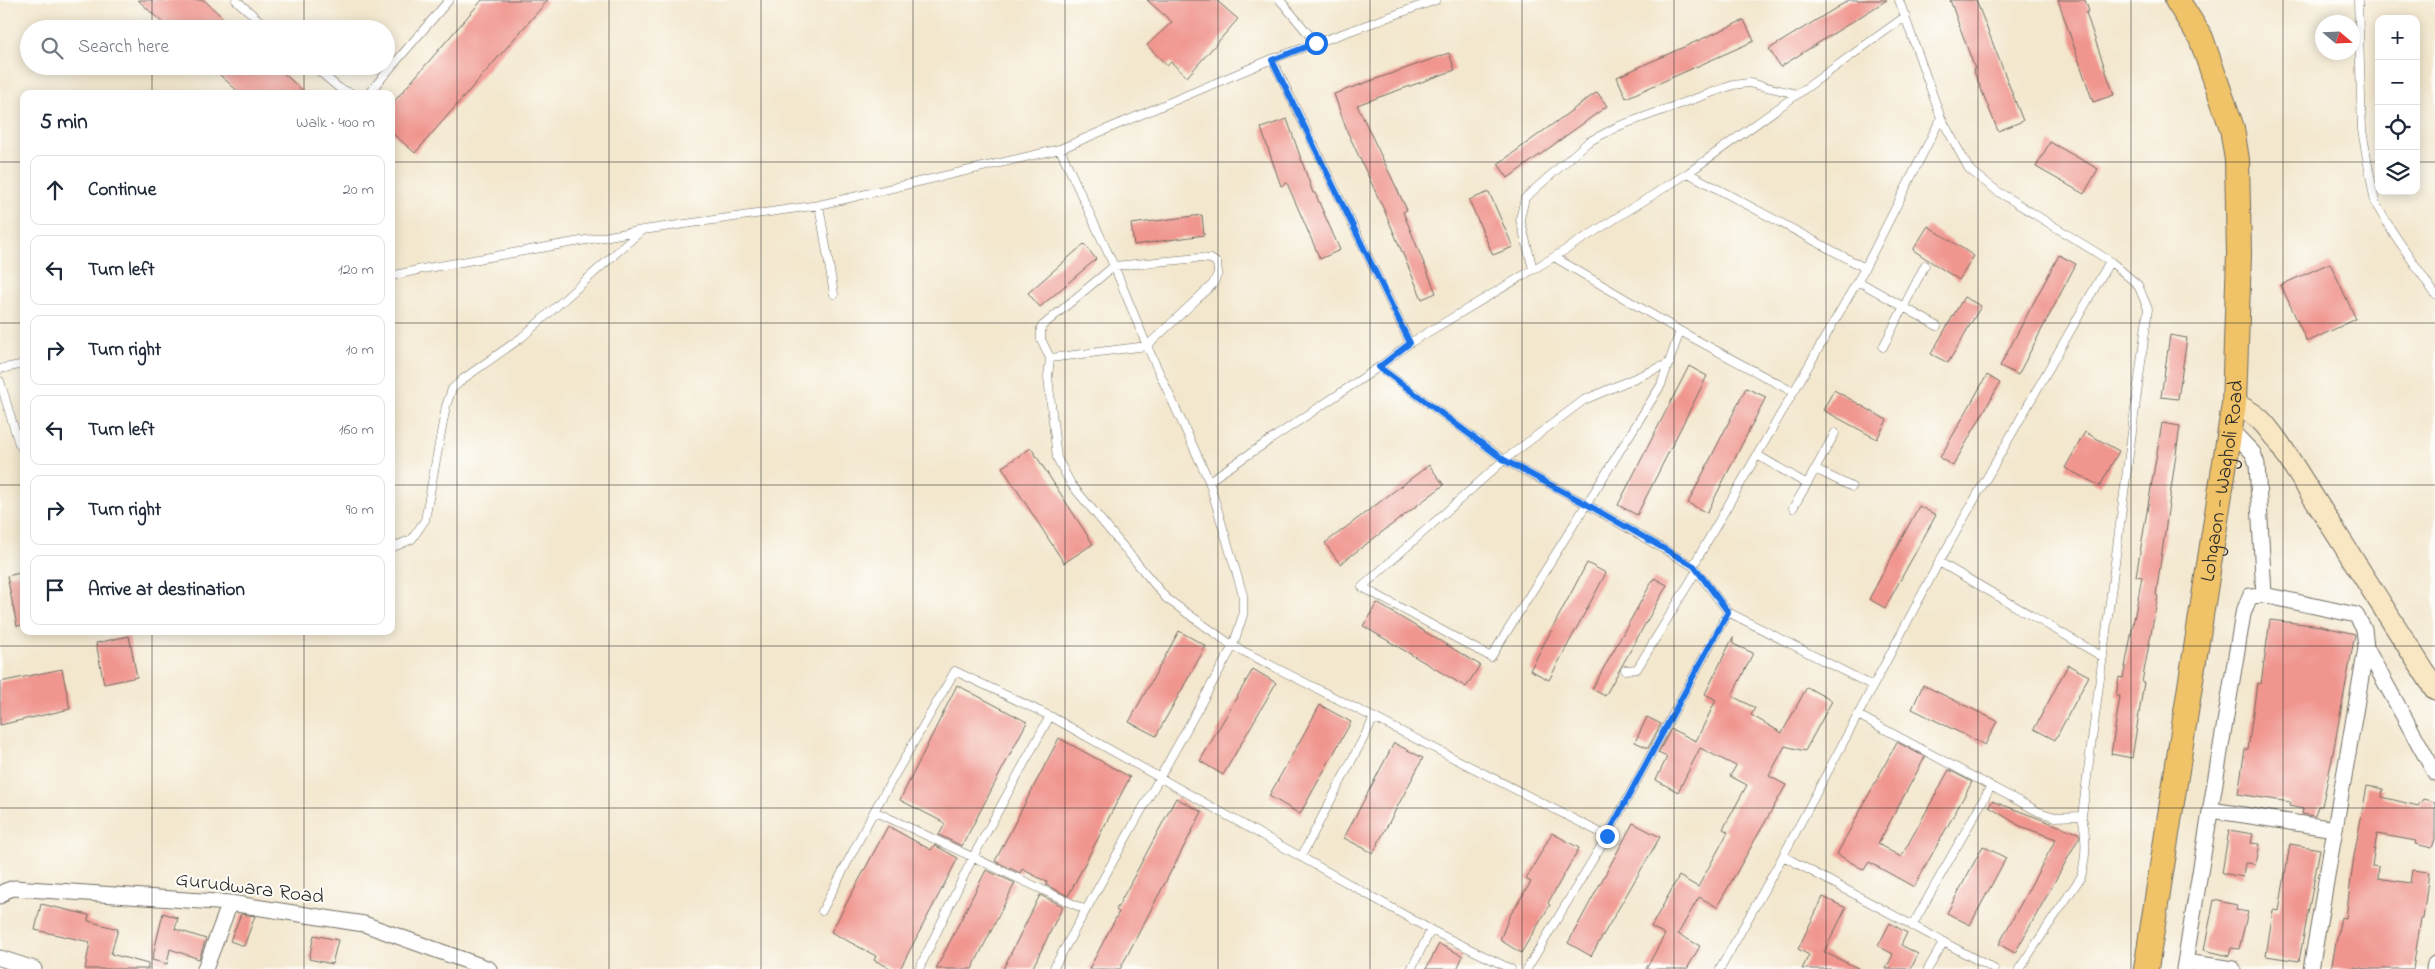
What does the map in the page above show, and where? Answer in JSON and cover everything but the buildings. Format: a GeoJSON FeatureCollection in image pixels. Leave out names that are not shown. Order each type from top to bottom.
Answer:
{"type":"FeatureCollection","features":[{"type":"Feature","properties":{"kind":"main road","name":"Lohgaon - Wagholi Road"},"geometry":{"type":"LineString","coordinates":[[2146,969],[2234,404],[2239,254],[2237,160],[2232,128],[2224,103],[2201,38],[2184,4]]}},
{"type":"Feature","properties":{"kind":"main road"},"geometry":{"type":"LineString","coordinates":[[2234,404],[2262,419],[2279,442],[2435,689]]}},
{"type":"Feature","properties":{"kind":"street"},"geometry":{"type":"LineString","coordinates":[[2230,428],[2253,453],[2257,464],[2264,595]]}},
{"type":"Feature","properties":{"kind":"street"},"geometry":{"type":"LineString","coordinates":[[2232,969],[2185,965],[2244,614],[2250,596],[2264,595],[2356,615],[2364,629],[2366,648],[2311,969]]}},
{"type":"Feature","properties":{"kind":"street"},"geometry":{"type":"LineString","coordinates":[[2366,648],[2435,773]]}},
{"type":"Feature","properties":{"kind":"street"},"geometry":{"type":"LineString","coordinates":[[2211,810],[2335,829]]}},
{"type":"Feature","properties":{"kind":"street","name":"Gurudwara Road"},"geometry":{"type":"LineString","coordinates":[[0,896],[5,891],[14,888],[230,903],[364,924],[469,965],[488,969]]}},
{"type":"Feature","properties":{"kind":"street"},"geometry":{"type":"LineString","coordinates":[[205,969],[230,903]]}},
{"type":"Feature","properties":{"kind":"street"},"geometry":{"type":"LineString","coordinates":[[0,958],[34,969]]}},
{"type":"Feature","properties":{"kind":"street"},"geometry":{"type":"LineString","coordinates":[[2434,969],[2435,964]]}},
{"type":"Feature","properties":{"kind":"lane"},"geometry":{"type":"LineString","coordinates":[[236,0],[259,20]]}},
{"type":"Feature","properties":{"kind":"lane"},"geometry":{"type":"LineString","coordinates":[[395,63],[449,0]]}},
{"type":"Feature","properties":{"kind":"lane"},"geometry":{"type":"LineString","coordinates":[[1280,0],[1316,43]]}},
{"type":"Feature","properties":{"kind":"lane"},"geometry":{"type":"LineString","coordinates":[[395,275],[422,268],[643,230],[819,205],[1060,149],[1272,60],[1436,0]]}},
{"type":"Feature","properties":{"kind":"lane"},"geometry":{"type":"LineString","coordinates":[[1899,0],[1941,118],[1970,169],[1997,192],[2110,261],[2138,285],[2148,309],[2082,816],[2087,837],[2085,862],[2081,876],[2019,969]]}},
{"type":"Feature","properties":{"kind":"lane"},"geometry":{"type":"LineString","coordinates":[[2358,0],[2362,130],[2375,203],[2435,294]]}},
{"type":"Feature","properties":{"kind":"lane"},"geometry":{"type":"LineString","coordinates":[[1209,481],[1379,367],[1410,343],[1554,257],[1688,173],[1906,16]]}},
{"type":"Feature","properties":{"kind":"lane"},"geometry":{"type":"LineString","coordinates":[[1272,60],[1410,343]]}},
{"type":"Feature","properties":{"kind":"lane"},"geometry":{"type":"LineString","coordinates":[[324,75],[344,90]]}},
{"type":"Feature","properties":{"kind":"lane"},"geometry":{"type":"LineString","coordinates":[[371,90],[384,75]]}},
{"type":"Feature","properties":{"kind":"lane"},"geometry":{"type":"LineString","coordinates":[[1533,269],[1520,219],[1525,198],[1588,142],[1619,126],[1733,85],[1749,83],[1797,94]]}},
{"type":"Feature","properties":{"kind":"lane"},"geometry":{"type":"LineString","coordinates":[[1625,670],[1637,669],[1695,568],[1757,455],[1858,281],[1941,118]]}},
{"type":"Feature","properties":{"kind":"lane"},"geometry":{"type":"LineString","coordinates":[[1053,969],[1233,646],[1242,615],[1243,596],[1209,481],[1060,149]]}},
{"type":"Feature","properties":{"kind":"lane"},"geometry":{"type":"LineString","coordinates":[[1688,173],[1865,268]]}},
{"type":"Feature","properties":{"kind":"lane"},"geometry":{"type":"LineString","coordinates":[[819,205],[834,294]]}},
{"type":"Feature","properties":{"kind":"lane"},"geometry":{"type":"LineString","coordinates":[[395,546],[412,540],[425,520],[446,406],[452,390],[462,379],[521,338],[643,230]]}},
{"type":"Feature","properties":{"kind":"lane"},"geometry":{"type":"LineString","coordinates":[[1554,257],[1680,331],[1793,392]]}},
{"type":"Feature","properties":{"kind":"lane"},"geometry":{"type":"LineString","coordinates":[[1050,358],[1148,346],[1213,284],[1218,273],[1217,263],[1211,259],[1199,258],[1114,266],[1041,327],[1040,339],[1050,358],[1048,377],[1058,458],[1071,484],[1166,598],[1233,646],[1607,836]]}},
{"type":"Feature","properties":{"kind":"lane"},"geometry":{"type":"LineString","coordinates":[[1720,969],[1783,856],[1939,562],[2110,261]]}},
{"type":"Feature","properties":{"kind":"lane"},"geometry":{"type":"LineString","coordinates":[[1883,347],[1925,266]]}},
{"type":"Feature","properties":{"kind":"lane"},"geometry":{"type":"LineString","coordinates":[[1858,281],[1937,326]]}},
{"type":"Feature","properties":{"kind":"lane"},"geometry":{"type":"LineString","coordinates":[[1670,363],[1584,400],[1504,460],[1362,587],[1491,657],[1588,505],[1661,385],[1670,363],[1680,331]]}},
{"type":"Feature","properties":{"kind":"lane"},"geometry":{"type":"LineString","coordinates":[[0,369],[20,365]]}},
{"type":"Feature","properties":{"kind":"lane"},"geometry":{"type":"LineString","coordinates":[[1379,367],[1504,460],[1588,505],[1695,568],[1728,612],[1873,686]]}},
{"type":"Feature","properties":{"kind":"lane"},"geometry":{"type":"LineString","coordinates":[[0,381],[20,445]]}},
{"type":"Feature","properties":{"kind":"lane"},"geometry":{"type":"LineString","coordinates":[[1793,508],[1835,433]]}},
{"type":"Feature","properties":{"kind":"lane"},"geometry":{"type":"LineString","coordinates":[[1757,455],[1807,484]]}},
{"type":"Feature","properties":{"kind":"lane"},"geometry":{"type":"LineString","coordinates":[[1815,469],[1852,487]]}},
{"type":"Feature","properties":{"kind":"lane"},"geometry":{"type":"LineString","coordinates":[[1939,562],[2103,657]]}},
{"type":"Feature","properties":{"kind":"lane"},"geometry":{"type":"LineString","coordinates":[[1527,969],[1607,836],[1728,612]]}},
{"type":"Feature","properties":{"kind":"lane"},"geometry":{"type":"LineString","coordinates":[[822,911],[874,811],[956,671],[1050,716],[1159,779],[1431,930],[1511,969]]}},
{"type":"Feature","properties":{"kind":"lane"},"geometry":{"type":"LineString","coordinates":[[1858,715],[2039,812],[2055,817],[2082,816]]}},
{"type":"Feature","properties":{"kind":"lane"},"geometry":{"type":"LineString","coordinates":[[919,969],[974,857],[1050,716]]}},
{"type":"Feature","properties":{"kind":"lane"},"geometry":{"type":"LineString","coordinates":[[1301,858],[1374,718]]}},
{"type":"Feature","properties":{"kind":"lane"},"geometry":{"type":"LineString","coordinates":[[1912,926],[1990,786]]}},
{"type":"Feature","properties":{"kind":"lane"},"geometry":{"type":"LineString","coordinates":[[874,811],[1086,910]]}},
{"type":"Feature","properties":{"kind":"lane"},"geometry":{"type":"LineString","coordinates":[[1783,856],[1994,969]]}},
{"type":"Feature","properties":{"kind":"lane"},"geometry":{"type":"LineString","coordinates":[[1411,969],[1431,930]]}},
{"type":"Feature","properties":{"kind":"lane"},"geometry":{"type":"LineString","coordinates":[[1928,969],[1943,943]]}},
{"type":"Feature","properties":{"kind":"route"},"geometry":{"type":"LineString","coordinates":[[1316,43],[1272,60],[1410,343],[1379,367],[1504,460],[1588,505],[1694,566],[1728,612],[1607,836]]}}]}
